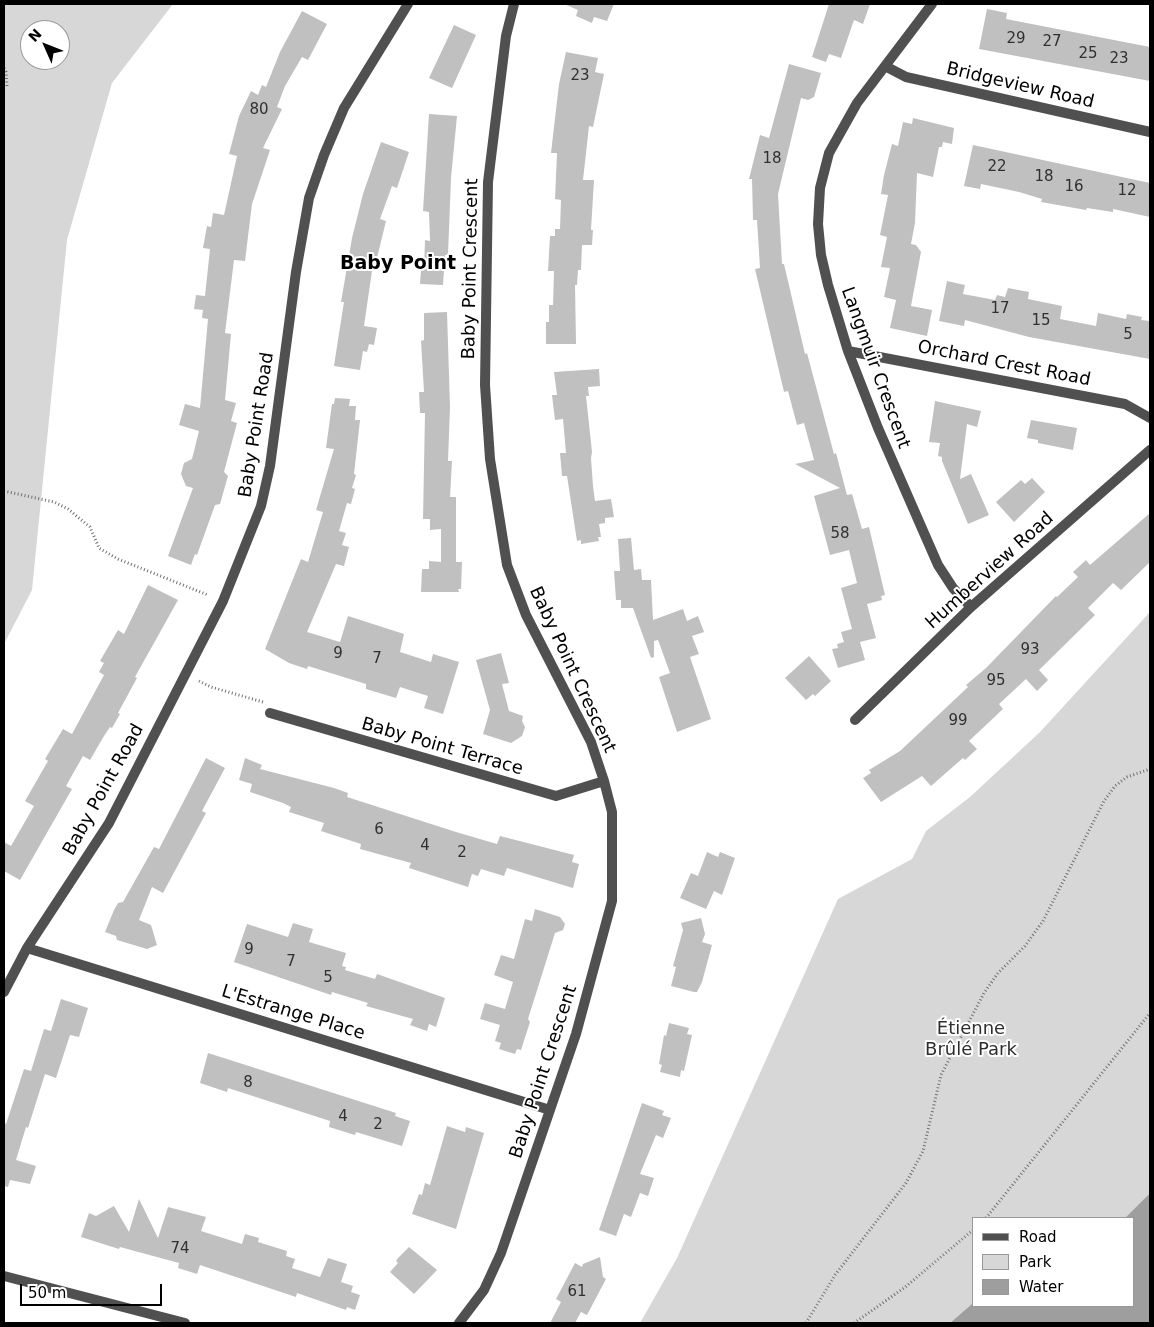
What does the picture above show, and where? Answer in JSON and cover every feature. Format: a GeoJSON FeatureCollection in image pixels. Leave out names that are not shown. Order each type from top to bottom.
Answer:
{"type":"FeatureCollection","features":[{"type":"Feature","properties":{"kind":"street","name":"Baby Point Road"},"geometry":{"type":"LineString","coordinates":[[4,992],[27,948],[109,824],[224,601],[261,506],[265,490],[296,272],[309,198],[324,155],[344,108],[408,4]]}},
{"type":"Feature","properties":{"kind":"street","name":"Baby Point Crescent"},"geometry":{"type":"LineString","coordinates":[[459,1323],[484,1290],[501,1254],[576,1034],[612,901],[612,812],[604,781],[591,742],[526,615],[507,564],[490,459],[485,385],[488,182],[506,36],[514,4]]}},
{"type":"Feature","properties":{"kind":"street","name":"Langmuir Crescent"},"geometry":{"type":"LineString","coordinates":[[932,4],[885,66],[842,129],[829,154],[820,188],[818,224],[821,255],[848,351],[892,464],[938,566],[953,588],[972,607]]}},
{"type":"Feature","properties":{"kind":"street","name":"Bridgeview Road"},"geometry":{"type":"LineString","coordinates":[[885,66],[906,77],[1150,132]]}},
{"type":"Feature","properties":{"kind":"street","name":"Orchard Crest Road"},"geometry":{"type":"LineString","coordinates":[[848,351],[1125,404],[1150,418]]}},
{"type":"Feature","properties":{"kind":"street","name":"Humberview Road"},"geometry":{"type":"LineString","coordinates":[[855,720],[972,607],[1150,450]]}},
{"type":"Feature","properties":{"kind":"street","name":"Baby Point Terrace"},"geometry":{"type":"LineString","coordinates":[[270,713],[556,796],[604,781]]}},
{"type":"Feature","properties":{"kind":"street","name":"L'Estrange Place"},"geometry":{"type":"LineString","coordinates":[[27,948],[550,1110]]}},
{"type":"Feature","properties":{"kind":"street"},"geometry":{"type":"LineString","coordinates":[[4,1276],[185,1323]]}},
{"type":"Feature","properties":{"kind":"path"},"geometry":{"type":"LineString","coordinates":[[4,68],[6,72],[6,86],[4,88]]}},
{"type":"Feature","properties":{"kind":"path"},"geometry":{"type":"LineString","coordinates":[[4,491],[54,502],[68,509],[90,527],[99,548],[118,559],[208,595]]}},
{"type":"Feature","properties":{"kind":"path"},"geometry":{"type":"LineString","coordinates":[[199,681],[264,702]]}},
{"type":"Feature","properties":{"kind":"path"},"geometry":{"type":"LineString","coordinates":[[806,1323],[835,1275],[906,1183],[924,1151],[941,1075],[949,1055],[998,973],[1025,946],[1042,921],[1104,800],[1127,777],[1150,769]]}},
{"type":"Feature","properties":{"kind":"path"},"geometry":{"type":"LineString","coordinates":[[987,1217],[1150,1012]]}},
{"type":"Feature","properties":{"kind":"path"},"geometry":{"type":"LineString","coordinates":[[854,1323],[904,1288],[972,1231]]}},
{"type":"Feature","properties":{"kind":"green space"},"geometry":{"type":"Polygon","coordinates":[[[4,4],[173,4],[112,83],[67,240],[32,590],[4,644],[4,4]]]}},
{"type":"Feature","properties":{"kind":"green space","name":"Étienne Brûlé Park"},"geometry":{"type":"Polygon","coordinates":[[[1150,612],[1150,1193],[1126,1217],[972,1217],[972,1304],[950,1323],[640,1323],[677,1258],[838,899],[912,859],[926,831],[970,797],[1040,732],[1150,612]]]}},
{"type":"Feature","properties":{"kind":"water"},"geometry":{"type":"Polygon","coordinates":[[[1150,1193],[1149,1323],[950,1323],[972,1304],[972,1307],[1134,1307],[1134,1217],[1126,1217],[1150,1193]]]}},
{"type":"Feature","properties":{"kind":"building"},"geometry":{"type":"Polygon","coordinates":[[[564,4],[614,4],[607,21],[594,17],[592,23],[576,16],[578,10],[564,4]]]}},
{"type":"Feature","properties":{"kind":"building"},"geometry":{"type":"Polygon","coordinates":[[[829,4],[870,4],[863,24],[854,20],[841,58],[829,54],[826,62],[812,57],[829,4]]]}},
{"type":"Feature","properties":{"kind":"building"},"geometry":{"type":"Polygon","coordinates":[[[987,9],[1007,13],[1006,19],[1150,47],[1150,81],[979,49],[987,9]]]}},
{"type":"Feature","properties":{"kind":"building"},"geometry":{"type":"Polygon","coordinates":[[[302,11],[327,24],[308,60],[302,57],[285,86],[277,107],[282,109],[263,148],[270,150],[252,204],[245,261],[234,260],[225,333],[231,334],[225,400],[236,403],[231,421],[237,423],[224,472],[228,476],[220,504],[215,505],[197,555],[195,554],[191,565],[168,556],[193,488],[186,486],[181,474],[184,463],[192,459],[199,431],[179,425],[185,404],[200,408],[208,319],[202,318],[203,310],[194,309],[196,295],[205,296],[210,249],[203,248],[207,226],[211,227],[213,213],[224,215],[237,156],[229,154],[239,116],[251,91],[258,95],[262,85],[266,87],[280,52],[302,11]]]}},
{"type":"Feature","properties":{"kind":"building"},"geometry":{"type":"Polygon","coordinates":[[[454,25],[476,35],[452,88],[429,78],[454,25]]]}},
{"type":"Feature","properties":{"kind":"building"},"geometry":{"type":"Polygon","coordinates":[[[566,52],[598,58],[595,72],[604,74],[593,127],[589,126],[583,180],[594,180],[591,230],[593,230],[592,245],[582,245],[581,270],[578,270],[577,285],[575,285],[576,344],[546,344],[546,322],[549,322],[549,305],[553,305],[554,271],[548,271],[550,236],[555,236],[555,229],[560,229],[561,200],[555,199],[557,153],[551,153],[559,84],[566,52]]]}},
{"type":"Feature","properties":{"kind":"building"},"geometry":{"type":"Polygon","coordinates":[[[789,64],[821,73],[814,97],[808,100],[801,98],[778,194],[782,264],[784,264],[805,354],[807,353],[834,454],[836,453],[847,495],[852,494],[862,529],[869,527],[885,595],[881,596],[882,600],[867,604],[876,638],[860,642],[865,660],[838,668],[832,649],[838,648],[837,644],[844,642],[841,632],[852,629],[841,588],[857,583],[849,550],[830,555],[814,496],[840,488],[795,464],[814,460],[804,423],[797,425],[788,391],[784,392],[755,269],[760,268],[757,220],[753,220],[752,179],[749,179],[760,135],[769,138],[789,64]]]}},
{"type":"Feature","properties":{"kind":"building"},"geometry":{"type":"Polygon","coordinates":[[[429,114],[457,116],[451,178],[448,255],[445,255],[443,285],[420,284],[421,270],[424,270],[425,240],[430,241],[429,212],[423,211],[429,114]]]}},
{"type":"Feature","properties":{"kind":"building"},"geometry":{"type":"Polygon","coordinates":[[[913,118],[954,128],[952,144],[943,142],[942,147],[939,147],[933,177],[917,173],[915,223],[911,244],[916,245],[921,252],[911,306],[932,310],[927,336],[890,328],[896,300],[884,297],[890,268],[881,267],[887,237],[880,235],[888,195],[881,194],[884,175],[892,144],[898,146],[903,122],[912,124],[913,118]]]}},
{"type":"Feature","properties":{"kind":"building"},"geometry":{"type":"Polygon","coordinates":[[[381,142],[409,152],[397,188],[392,186],[380,219],[386,221],[377,258],[374,257],[364,326],[377,328],[374,345],[369,344],[367,352],[363,351],[360,370],[334,366],[344,302],[341,302],[352,238],[363,194],[381,142]]]}},
{"type":"Feature","properties":{"kind":"building"},"geometry":{"type":"Polygon","coordinates":[[[973,145],[1150,183],[1150,217],[1113,209],[1113,212],[1087,208],[1086,210],[1041,202],[1042,199],[1019,192],[981,184],[980,189],[964,186],[973,145]]]}},
{"type":"Feature","properties":{"kind":"building"},"geometry":{"type":"Polygon","coordinates":[[[947,281],[965,285],[963,294],[995,300],[997,295],[1005,297],[1008,288],[1029,292],[1028,299],[1062,306],[1060,319],[1096,326],[1098,313],[1126,319],[1127,314],[1142,317],[1141,320],[1150,321],[1150,359],[1029,337],[965,320],[964,326],[939,321],[947,281]]]}},
{"type":"Feature","properties":{"kind":"building"},"geometry":{"type":"Polygon","coordinates":[[[447,312],[450,407],[448,461],[452,461],[450,497],[456,497],[456,562],[462,562],[461,589],[458,589],[459,592],[421,592],[422,569],[429,569],[429,561],[441,562],[441,529],[430,530],[430,519],[423,519],[425,413],[420,413],[419,392],[424,392],[421,341],[424,340],[424,313],[447,312]]]}},
{"type":"Feature","properties":{"kind":"building"},"geometry":{"type":"Polygon","coordinates":[[[599,369],[600,386],[588,387],[589,396],[586,396],[592,452],[593,486],[595,501],[611,499],[614,517],[605,518],[605,523],[599,524],[601,537],[598,537],[599,541],[581,544],[581,540],[577,541],[567,476],[562,476],[560,453],[566,453],[563,419],[555,420],[552,395],[557,395],[554,372],[599,369]]]}},
{"type":"Feature","properties":{"kind":"building"},"geometry":{"type":"Polygon","coordinates":[[[335,398],[350,399],[349,406],[356,406],[355,420],[360,420],[354,474],[356,475],[352,488],[355,489],[351,504],[347,503],[339,531],[346,533],[342,545],[349,547],[344,566],[336,564],[307,632],[340,642],[348,616],[404,634],[400,652],[431,662],[433,654],[459,662],[443,714],[424,708],[428,696],[400,687],[396,698],[366,689],[366,684],[308,666],[307,669],[289,663],[265,649],[301,559],[308,562],[323,512],[316,510],[334,449],[326,448],[332,404],[334,404],[335,398]]]}},
{"type":"Feature","properties":{"kind":"building"},"geometry":{"type":"Polygon","coordinates":[[[935,401],[981,411],[977,427],[967,424],[960,479],[971,474],[989,515],[968,524],[942,457],[938,456],[940,443],[929,442],[935,401]]]}},
{"type":"Feature","properties":{"kind":"building"},"geometry":{"type":"Polygon","coordinates":[[[1031,420],[1077,428],[1073,450],[1038,443],[1038,440],[1027,438],[1031,420]]]}},
{"type":"Feature","properties":{"kind":"building"},"geometry":{"type":"Polygon","coordinates":[[[1032,478],[1045,492],[1014,522],[996,502],[1021,480],[1025,484],[1032,478]]]}},
{"type":"Feature","properties":{"kind":"building"},"geometry":{"type":"Polygon","coordinates":[[[1150,513],[1150,562],[1121,590],[1113,583],[1088,608],[1095,615],[1039,670],[1048,680],[1037,691],[1026,679],[999,704],[1003,709],[969,741],[977,749],[965,760],[963,758],[931,786],[922,776],[881,802],[863,778],[871,773],[869,770],[900,751],[968,687],[966,685],[986,668],[1056,596],[1078,577],[1073,572],[1086,560],[1090,565],[1150,513]]]}},
{"type":"Feature","properties":{"kind":"building"},"geometry":{"type":"Polygon","coordinates":[[[631,538],[634,570],[641,569],[642,580],[651,580],[653,620],[683,609],[687,621],[698,616],[704,632],[692,636],[699,654],[690,657],[711,719],[677,732],[659,677],[670,673],[658,640],[654,641],[654,657],[651,658],[633,608],[621,608],[621,600],[616,600],[614,571],[620,571],[618,539],[631,538]]]}},
{"type":"Feature","properties":{"kind":"building"},"geometry":{"type":"Polygon","coordinates":[[[148,585],[178,600],[135,677],[137,678],[112,728],[110,727],[90,760],[83,756],[66,786],[72,789],[20,880],[4,871],[4,842],[11,846],[34,806],[25,801],[48,761],[45,759],[63,729],[72,734],[104,675],[99,672],[104,663],[100,661],[118,630],[124,634],[148,585]]]}},
{"type":"Feature","properties":{"kind":"building"},"geometry":{"type":"Polygon","coordinates":[[[501,653],[509,683],[502,684],[509,711],[523,716],[522,721],[525,727],[522,736],[511,743],[483,734],[490,710],[476,660],[501,653]]]}},
{"type":"Feature","properties":{"kind":"building"},"geometry":{"type":"Polygon","coordinates":[[[809,656],[831,681],[815,696],[813,694],[806,700],[785,678],[809,656]]]}},
{"type":"Feature","properties":{"kind":"building"},"geometry":{"type":"Polygon","coordinates":[[[206,758],[225,768],[202,811],[206,813],[163,893],[152,887],[139,920],[151,925],[157,945],[147,949],[117,940],[116,936],[105,932],[114,910],[118,903],[123,902],[154,847],[159,849],[206,758]]]}},
{"type":"Feature","properties":{"kind":"building"},"geometry":{"type":"Polygon","coordinates":[[[245,758],[262,765],[260,769],[334,788],[348,793],[347,797],[456,832],[497,844],[500,836],[574,855],[572,862],[579,864],[573,888],[507,868],[504,876],[481,869],[478,876],[472,874],[468,887],[409,868],[411,863],[360,849],[361,844],[321,831],[324,823],[289,812],[291,807],[250,792],[252,784],[239,780],[245,758]]]}},
{"type":"Feature","properties":{"kind":"building"},"geometry":{"type":"Polygon","coordinates":[[[707,852],[718,857],[720,852],[735,858],[722,895],[714,891],[706,909],[680,898],[691,873],[698,876],[707,852]]]}},
{"type":"Feature","properties":{"kind":"building"},"geometry":{"type":"Polygon","coordinates":[[[535,909],[560,917],[565,924],[563,930],[555,933],[528,1019],[530,1022],[521,1050],[517,1049],[515,1054],[499,1049],[501,1043],[495,1041],[500,1025],[480,1019],[485,1003],[505,1009],[513,982],[494,975],[501,955],[514,959],[525,919],[532,921],[535,909]]]}},
{"type":"Feature","properties":{"kind":"building"},"geometry":{"type":"Polygon","coordinates":[[[701,918],[705,934],[702,942],[712,945],[702,982],[697,992],[694,992],[671,986],[676,967],[673,966],[683,930],[681,923],[701,918]]]}},
{"type":"Feature","properties":{"kind":"building"},"geometry":{"type":"Polygon","coordinates":[[[293,923],[313,929],[309,942],[346,953],[342,966],[346,967],[345,970],[375,979],[377,974],[445,998],[436,1027],[429,1024],[427,1031],[410,1025],[413,1019],[366,1006],[368,1003],[332,992],[331,995],[234,962],[247,924],[288,937],[293,923]]]}},
{"type":"Feature","properties":{"kind":"building"},"geometry":{"type":"Polygon","coordinates":[[[61,999],[88,1008],[79,1037],[70,1035],[56,1078],[45,1074],[28,1128],[26,1127],[16,1160],[36,1166],[30,1184],[10,1180],[8,1187],[4,1186],[4,1123],[6,1124],[24,1069],[31,1071],[44,1029],[51,1031],[61,999]]]}},
{"type":"Feature","properties":{"kind":"building"},"geometry":{"type":"Polygon","coordinates":[[[669,1023],[689,1028],[687,1034],[692,1035],[684,1071],[681,1070],[680,1077],[660,1072],[662,1065],[659,1064],[664,1035],[666,1036],[669,1023]]]}},
{"type":"Feature","properties":{"kind":"building"},"geometry":{"type":"Polygon","coordinates":[[[208,1053],[396,1113],[395,1116],[410,1121],[402,1146],[356,1132],[355,1135],[329,1127],[330,1121],[228,1088],[227,1092],[200,1083],[208,1053]]]}},
{"type":"Feature","properties":{"kind":"building"},"geometry":{"type":"Polygon","coordinates":[[[642,1103],[664,1111],[662,1115],[671,1118],[663,1138],[656,1135],[640,1174],[654,1178],[648,1196],[640,1193],[631,1217],[624,1214],[616,1236],[599,1230],[642,1103]]]}},
{"type":"Feature","properties":{"kind":"building"},"geometry":{"type":"Polygon","coordinates":[[[447,1126],[465,1132],[466,1127],[484,1133],[456,1229],[412,1214],[419,1194],[422,1195],[425,1183],[430,1185],[447,1126]]]}},
{"type":"Feature","properties":{"kind":"building"},"geometry":{"type":"Polygon","coordinates":[[[139,1199],[158,1238],[168,1207],[206,1217],[201,1231],[242,1244],[245,1234],[259,1238],[258,1242],[287,1251],[286,1256],[295,1259],[292,1268],[320,1277],[328,1258],[347,1264],[341,1282],[353,1286],[351,1292],[360,1295],[355,1310],[347,1307],[346,1310],[297,1293],[296,1297],[200,1265],[197,1274],[178,1268],[179,1263],[120,1247],[119,1249],[81,1237],[89,1213],[96,1216],[114,1206],[129,1232],[139,1199]]]}},
{"type":"Feature","properties":{"kind":"building"},"geometry":{"type":"Polygon","coordinates":[[[409,1247],[437,1270],[414,1294],[390,1272],[398,1263],[396,1261],[398,1258],[409,1247]]]}},
{"type":"Feature","properties":{"kind":"building"},"geometry":{"type":"Polygon","coordinates":[[[600,1257],[603,1277],[606,1279],[587,1315],[581,1312],[575,1323],[550,1323],[561,1302],[556,1299],[575,1263],[582,1267],[583,1264],[600,1257]]]}},
{"type":"Feature","properties":{"kind":"district","name":"Baby Point"},"geometry":{"type":"Point","coordinates":[398,264]}}]}
